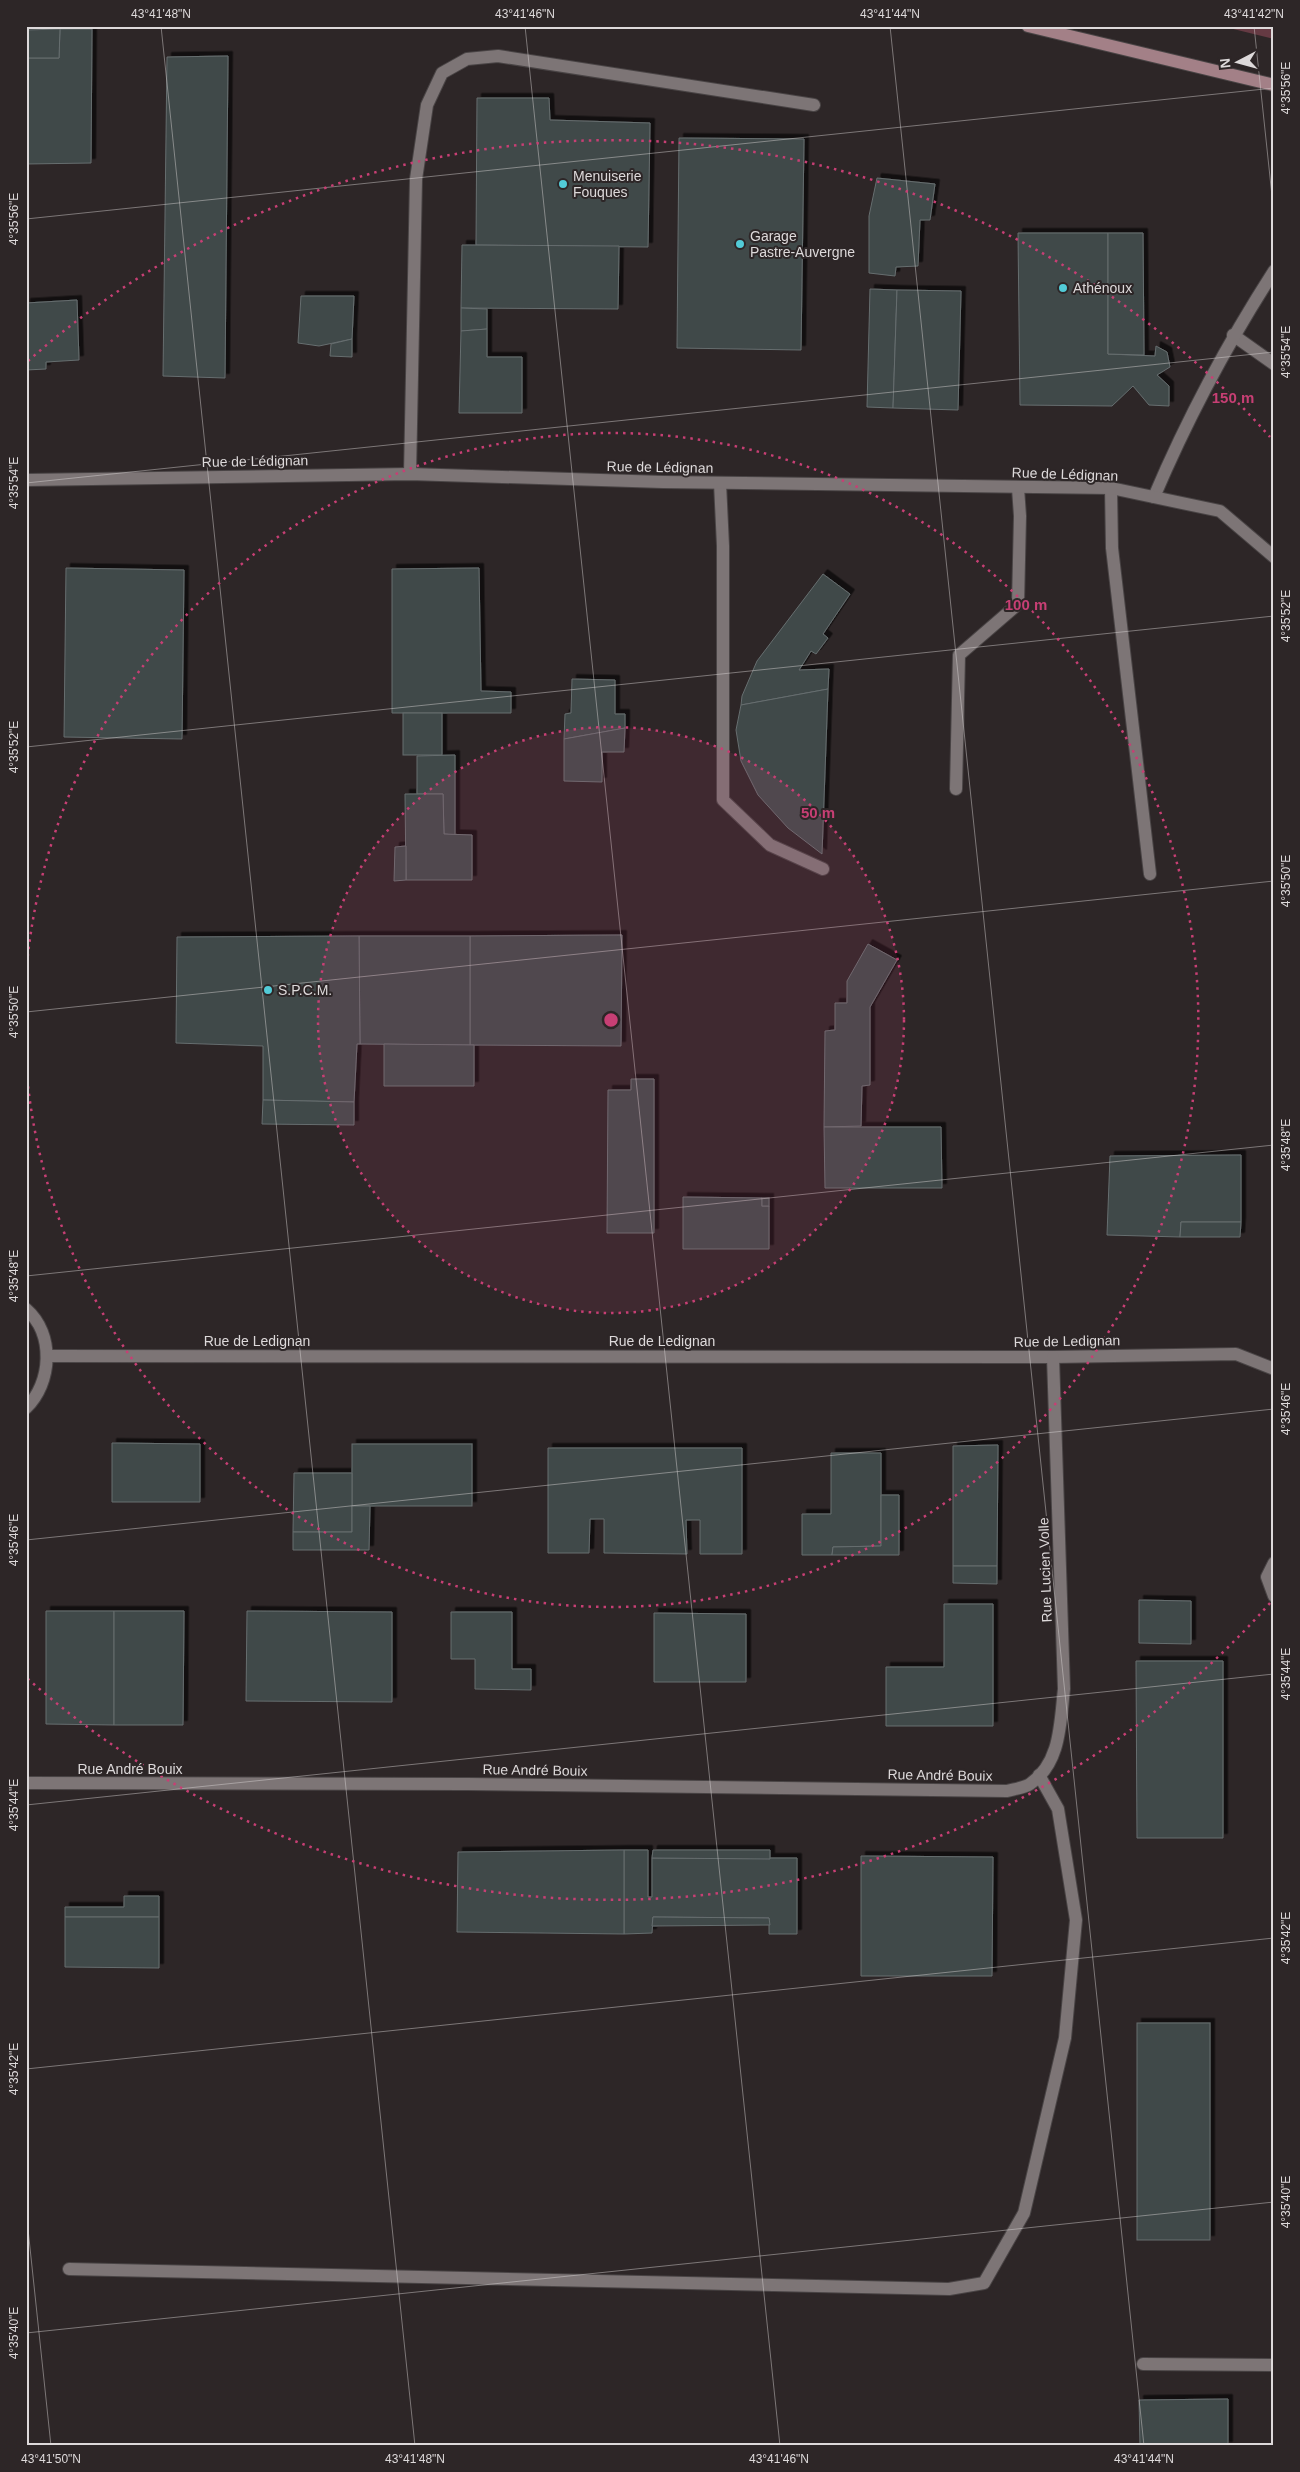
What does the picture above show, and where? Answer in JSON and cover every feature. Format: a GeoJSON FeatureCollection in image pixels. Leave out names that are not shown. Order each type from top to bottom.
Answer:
{"type":"FeatureCollection","features":[{"type":"Feature","properties":{"kind":"main road"},"geometry":{"type":"LineString","coordinates":[[1028,26],[1274,85]]}},
{"type":"Feature","properties":{"kind":"street"},"geometry":{"type":"LineString","coordinates":[[410,474],[416,179],[427,105],[442,73],[466,59],[498,56],[814,104]]}},
{"type":"Feature","properties":{"kind":"street"},"geometry":{"type":"LineString","coordinates":[[1154,497],[1177,442],[1233,335],[1274,271]]}},
{"type":"Feature","properties":{"kind":"street"},"geometry":{"type":"LineString","coordinates":[[1233,335],[1274,364]]}},
{"type":"Feature","properties":{"kind":"street","name":"Rue de Lédignan"},"geometry":{"type":"LineString","coordinates":[[26,480],[410,474],[720,483],[1111,488],[1220,510],[1274,557]]}},
{"type":"Feature","properties":{"kind":"street"},"geometry":{"type":"LineString","coordinates":[[720,483],[723,546],[723,800],[770,845],[823,869]]}},
{"type":"Feature","properties":{"kind":"street"},"geometry":{"type":"LineString","coordinates":[[956,790],[959,655],[1018,604],[1020,516],[1018,488]]}},
{"type":"Feature","properties":{"kind":"street"},"geometry":{"type":"LineString","coordinates":[[1111,488],[1112,548],[1150,874]]}},
{"type":"Feature","properties":{"kind":"street"},"geometry":{"type":"LineString","coordinates":[[26,1310],[43,1333],[47,1356],[45,1379],[34,1400],[26,1408]]}},
{"type":"Feature","properties":{"kind":"street","name":"Rue de Ledignan"},"geometry":{"type":"LineString","coordinates":[[47,1356],[1053,1357],[1236,1354],[1274,1369]]}},
{"type":"Feature","properties":{"kind":"street","name":"Rue Lucien Volle"},"geometry":{"type":"LineString","coordinates":[[1039,1775],[1050,1765],[1059,1734],[1064,1689],[1053,1357]]}},
{"type":"Feature","properties":{"kind":"street"},"geometry":{"type":"LineString","coordinates":[[1274,1563],[1267,1577],[1274,1596]]}},
{"type":"Feature","properties":{"kind":"street"},"geometry":{"type":"LineString","coordinates":[[69,2269],[949,2289],[984,2283],[1024,2212],[1065,2038],[1076,1920],[1058,1809],[1039,1775]]}},
{"type":"Feature","properties":{"kind":"street","name":"Rue André Bouix"},"geometry":{"type":"LineString","coordinates":[[26,1783],[467,1784],[1007,1791],[1029,1785],[1039,1775]]}},
{"type":"Feature","properties":{"kind":"street"},"geometry":{"type":"LineString","coordinates":[[1143,2364],[1274,2365]]}},
{"type":"Feature","properties":{"kind":"shaded area"},"geometry":{"type":"Polygon","coordinates":[[[1221,26],[1274,26],[1274,39],[1221,26]]]}},
{"type":"Feature","properties":{"kind":"building"},"geometry":{"type":"Polygon","coordinates":[[[60,29],[92,29],[91,163],[26,164],[26,58],[59,58],[60,29]]]}},
{"type":"Feature","properties":{"kind":"building"},"geometry":{"type":"Polygon","coordinates":[[[60,29],[59,58],[26,58],[26,30],[60,29]]]}},
{"type":"Feature","properties":{"kind":"building"},"geometry":{"type":"Polygon","coordinates":[[[228,56],[225,378],[163,376],[167,57],[228,56]]]}},
{"type":"Feature","properties":{"kind":"building","name":"Menuiserie Fouques"},"geometry":{"type":"Polygon","coordinates":[[[477,98],[549,98],[550,120],[650,123],[648,247],[476,245],[477,98]]]}},
{"type":"Feature","properties":{"kind":"building","name":"Garage Pastre-Auvergne"},"geometry":{"type":"Polygon","coordinates":[[[679,138],[804,139],[801,350],[677,348],[679,138]]]}},
{"type":"Feature","properties":{"kind":"building"},"geometry":{"type":"Polygon","coordinates":[[[877,178],[935,184],[930,220],[920,220],[918,266],[896,267],[895,276],[869,273],[869,216],[877,178]]]}},
{"type":"Feature","properties":{"kind":"building","name":"Athénoux"},"geometry":{"type":"Polygon","coordinates":[[[1018,233],[1108,233],[1108,354],[1155,356],[1156,346],[1167,352],[1170,367],[1157,375],[1169,386],[1169,406],[1149,405],[1133,386],[1112,406],[1020,405],[1018,233]]]}},
{"type":"Feature","properties":{"kind":"building"},"geometry":{"type":"Polygon","coordinates":[[[1108,233],[1143,233],[1144,355],[1108,354],[1108,233]]]}},
{"type":"Feature","properties":{"kind":"building"},"geometry":{"type":"Polygon","coordinates":[[[462,245],[619,246],[618,309],[461,308],[462,245]]]}},
{"type":"Feature","properties":{"kind":"building"},"geometry":{"type":"Polygon","coordinates":[[[870,289],[897,290],[893,408],[867,407],[870,289]]]}},
{"type":"Feature","properties":{"kind":"building"},"geometry":{"type":"Polygon","coordinates":[[[897,290],[961,291],[958,410],[893,408],[897,290]]]}},
{"type":"Feature","properties":{"kind":"building"},"geometry":{"type":"Polygon","coordinates":[[[301,296],[354,296],[352,339],[319,346],[298,343],[301,296]]]}},
{"type":"Feature","properties":{"kind":"building"},"geometry":{"type":"Polygon","coordinates":[[[77,300],[79,360],[46,362],[46,369],[26,370],[26,303],[77,300]]]}},
{"type":"Feature","properties":{"kind":"building"},"geometry":{"type":"Polygon","coordinates":[[[461,308],[487,309],[487,329],[461,331],[461,308]]]}},
{"type":"Feature","properties":{"kind":"building"},"geometry":{"type":"Polygon","coordinates":[[[487,329],[487,357],[522,357],[522,413],[459,413],[461,331],[487,329]]]}},
{"type":"Feature","properties":{"kind":"building"},"geometry":{"type":"Polygon","coordinates":[[[352,339],[352,357],[330,356],[331,344],[352,339]]]}},
{"type":"Feature","properties":{"kind":"building"},"geometry":{"type":"Polygon","coordinates":[[[66,568],[184,570],[182,739],[64,737],[66,568]]]}},
{"type":"Feature","properties":{"kind":"building"},"geometry":{"type":"Polygon","coordinates":[[[479,568],[481,691],[511,692],[511,713],[392,713],[392,569],[479,568]]]}},
{"type":"Feature","properties":{"kind":"building"},"geometry":{"type":"Polygon","coordinates":[[[823,574],[850,594],[823,634],[828,638],[816,654],[811,651],[799,670],[829,669],[828,689],[741,705],[742,696],[757,661],[823,574]]]}},
{"type":"Feature","properties":{"kind":"building"},"geometry":{"type":"Polygon","coordinates":[[[572,679],[615,680],[615,714],[625,714],[625,728],[564,739],[565,714],[571,713],[572,679]]]}},
{"type":"Feature","properties":{"kind":"building"},"geometry":{"type":"Polygon","coordinates":[[[828,689],[822,854],[788,828],[758,795],[741,761],[736,730],[741,705],[828,689]]]}},
{"type":"Feature","properties":{"kind":"building"},"geometry":{"type":"Polygon","coordinates":[[[403,713],[442,713],[442,755],[403,755],[403,713]]]}},
{"type":"Feature","properties":{"kind":"building"},"geometry":{"type":"Polygon","coordinates":[[[625,728],[624,752],[602,752],[602,782],[564,781],[564,739],[625,728]]]}},
{"type":"Feature","properties":{"kind":"building"},"geometry":{"type":"Polygon","coordinates":[[[455,755],[455,835],[444,834],[443,794],[417,794],[417,756],[455,755]]]}},
{"type":"Feature","properties":{"kind":"building"},"geometry":{"type":"Polygon","coordinates":[[[405,794],[443,794],[444,834],[472,835],[472,880],[406,880],[405,794]]]}},
{"type":"Feature","properties":{"kind":"building"},"geometry":{"type":"Polygon","coordinates":[[[406,846],[406,880],[394,881],[395,847],[406,846]]]}},
{"type":"Feature","properties":{"kind":"building"},"geometry":{"type":"Polygon","coordinates":[[[622,935],[621,1046],[470,1045],[470,936],[622,935]]]}},
{"type":"Feature","properties":{"kind":"building"},"geometry":{"type":"Polygon","coordinates":[[[359,936],[470,936],[470,1045],[360,1044],[359,936]]]}},
{"type":"Feature","properties":{"kind":"building","name":"S.P.C.M."},"geometry":{"type":"Polygon","coordinates":[[[359,936],[360,1044],[357,1044],[354,1102],[263,1100],[263,1046],[176,1043],[177,937],[359,936]]]}},
{"type":"Feature","properties":{"kind":"building"},"geometry":{"type":"Polygon","coordinates":[[[868,944],[897,960],[870,1007],[870,1085],[862,1086],[861,1126],[824,1127],[825,1031],[835,1030],[835,1003],[847,1003],[847,981],[868,944]]]}},
{"type":"Feature","properties":{"kind":"building"},"geometry":{"type":"Polygon","coordinates":[[[384,1044],[474,1045],[474,1086],[384,1086],[384,1044]]]}},
{"type":"Feature","properties":{"kind":"building"},"geometry":{"type":"Polygon","coordinates":[[[631,1079],[654,1079],[654,1233],[607,1233],[608,1090],[631,1090],[631,1079]]]}},
{"type":"Feature","properties":{"kind":"building"},"geometry":{"type":"Polygon","coordinates":[[[263,1100],[354,1102],[354,1125],[262,1124],[263,1100]]]}},
{"type":"Feature","properties":{"kind":"building"},"geometry":{"type":"Polygon","coordinates":[[[824,1127],[941,1127],[942,1188],[825,1188],[824,1127]]]}},
{"type":"Feature","properties":{"kind":"building"},"geometry":{"type":"Polygon","coordinates":[[[1241,1155],[1241,1222],[1181,1222],[1180,1237],[1107,1235],[1110,1156],[1241,1155]]]}},
{"type":"Feature","properties":{"kind":"building"},"geometry":{"type":"Polygon","coordinates":[[[683,1197],[762,1198],[762,1206],[769,1206],[769,1249],[683,1249],[683,1197]]]}},
{"type":"Feature","properties":{"kind":"building"},"geometry":{"type":"Polygon","coordinates":[[[762,1198],[769,1198],[769,1206],[762,1206],[762,1198]]]}},
{"type":"Feature","properties":{"kind":"building"},"geometry":{"type":"Polygon","coordinates":[[[1181,1222],[1241,1222],[1240,1237],[1180,1237],[1181,1222]]]}},
{"type":"Feature","properties":{"kind":"building"},"geometry":{"type":"Polygon","coordinates":[[[112,1443],[200,1444],[200,1502],[112,1502],[112,1443]]]}},
{"type":"Feature","properties":{"kind":"building"},"geometry":{"type":"Polygon","coordinates":[[[352,1444],[472,1444],[472,1506],[352,1506],[352,1444]]]}},
{"type":"Feature","properties":{"kind":"building"},"geometry":{"type":"Polygon","coordinates":[[[998,1445],[997,1566],[953,1566],[953,1446],[998,1445]]]}},
{"type":"Feature","properties":{"kind":"building"},"geometry":{"type":"Polygon","coordinates":[[[548,1448],[742,1448],[742,1554],[700,1554],[700,1520],[686,1520],[687,1554],[604,1553],[604,1519],[590,1519],[589,1553],[548,1553],[548,1448]]]}},
{"type":"Feature","properties":{"kind":"building"},"geometry":{"type":"Polygon","coordinates":[[[831,1453],[881,1453],[881,1546],[833,1547],[832,1555],[802,1555],[802,1514],[831,1514],[831,1453]]]}},
{"type":"Feature","properties":{"kind":"building"},"geometry":{"type":"Polygon","coordinates":[[[294,1473],[352,1473],[352,1532],[293,1532],[294,1473]]]}},
{"type":"Feature","properties":{"kind":"building"},"geometry":{"type":"Polygon","coordinates":[[[881,1495],[899,1495],[899,1555],[832,1555],[833,1547],[881,1546],[881,1495]]]}},
{"type":"Feature","properties":{"kind":"building"},"geometry":{"type":"Polygon","coordinates":[[[352,1506],[370,1506],[369,1550],[293,1550],[293,1532],[352,1532],[352,1506]]]}},
{"type":"Feature","properties":{"kind":"building"},"geometry":{"type":"Polygon","coordinates":[[[953,1566],[997,1566],[997,1584],[953,1583],[953,1566]]]}},
{"type":"Feature","properties":{"kind":"building"},"geometry":{"type":"Polygon","coordinates":[[[1139,1600],[1191,1601],[1191,1644],[1139,1643],[1139,1600]]]}},
{"type":"Feature","properties":{"kind":"building"},"geometry":{"type":"Polygon","coordinates":[[[944,1604],[993,1604],[993,1726],[886,1726],[886,1667],[944,1667],[944,1604]]]}},
{"type":"Feature","properties":{"kind":"building"},"geometry":{"type":"Polygon","coordinates":[[[46,1611],[114,1611],[114,1725],[46,1724],[46,1611]]]}},
{"type":"Feature","properties":{"kind":"building"},"geometry":{"type":"Polygon","coordinates":[[[114,1611],[184,1611],[183,1725],[114,1725],[114,1611]]]}},
{"type":"Feature","properties":{"kind":"building"},"geometry":{"type":"Polygon","coordinates":[[[247,1611],[392,1612],[392,1702],[246,1701],[247,1611]]]}},
{"type":"Feature","properties":{"kind":"building"},"geometry":{"type":"Polygon","coordinates":[[[451,1612],[512,1612],[512,1669],[531,1669],[531,1690],[475,1689],[475,1659],[451,1659],[451,1612]]]}},
{"type":"Feature","properties":{"kind":"building"},"geometry":{"type":"Polygon","coordinates":[[[654,1613],[746,1614],[746,1682],[654,1682],[654,1613]]]}},
{"type":"Feature","properties":{"kind":"building"},"geometry":{"type":"Polygon","coordinates":[[[1136,1661],[1223,1661],[1223,1838],[1137,1838],[1136,1661]]]}},
{"type":"Feature","properties":{"kind":"building"},"geometry":{"type":"Polygon","coordinates":[[[624,1850],[648,1850],[648,1897],[652,1897],[652,1858],[797,1858],[797,1934],[769,1934],[769,1918],[653,1917],[652,1933],[624,1934],[624,1850]]]}},
{"type":"Feature","properties":{"kind":"building"},"geometry":{"type":"Polygon","coordinates":[[[624,1850],[624,1934],[457,1932],[458,1852],[624,1850]]]}},
{"type":"Feature","properties":{"kind":"building"},"geometry":{"type":"Polygon","coordinates":[[[653,1850],[770,1850],[770,1859],[652,1858],[653,1850]]]}},
{"type":"Feature","properties":{"kind":"building"},"geometry":{"type":"Polygon","coordinates":[[[861,1856],[993,1857],[992,1976],[861,1976],[861,1856]]]}},
{"type":"Feature","properties":{"kind":"building"},"geometry":{"type":"Polygon","coordinates":[[[124,1896],[159,1896],[159,1917],[65,1917],[65,1907],[124,1907],[124,1896]]]}},
{"type":"Feature","properties":{"kind":"building"},"geometry":{"type":"Polygon","coordinates":[[[65,1917],[159,1917],[159,1968],[65,1967],[65,1917]]]}},
{"type":"Feature","properties":{"kind":"building"},"geometry":{"type":"Polygon","coordinates":[[[653,1917],[769,1918],[770,1925],[652,1926],[653,1917]]]}},
{"type":"Feature","properties":{"kind":"building"},"geometry":{"type":"Polygon","coordinates":[[[1137,2023],[1210,2023],[1210,2240],[1137,2240],[1137,2023]]]}},
{"type":"Feature","properties":{"kind":"building"},"geometry":{"type":"Polygon","coordinates":[[[1228,2399],[1228,2446],[1140,2446],[1139,2400],[1228,2399]]]}},
{"type":"Feature","properties":{"kind":"place","name":"Menuiserie Fouques"},"geometry":{"type":"Point","coordinates":[563,184]}},
{"type":"Feature","properties":{"kind":"place","name":"Garage Pastre-Auvergne"},"geometry":{"type":"Point","coordinates":[740,244]}},
{"type":"Feature","properties":{"kind":"place","name":"Athénoux"},"geometry":{"type":"Point","coordinates":[1063,288]}},
{"type":"Feature","properties":{"kind":"place","name":"S.P.C.M."},"geometry":{"type":"Point","coordinates":[268,990]}}]}
